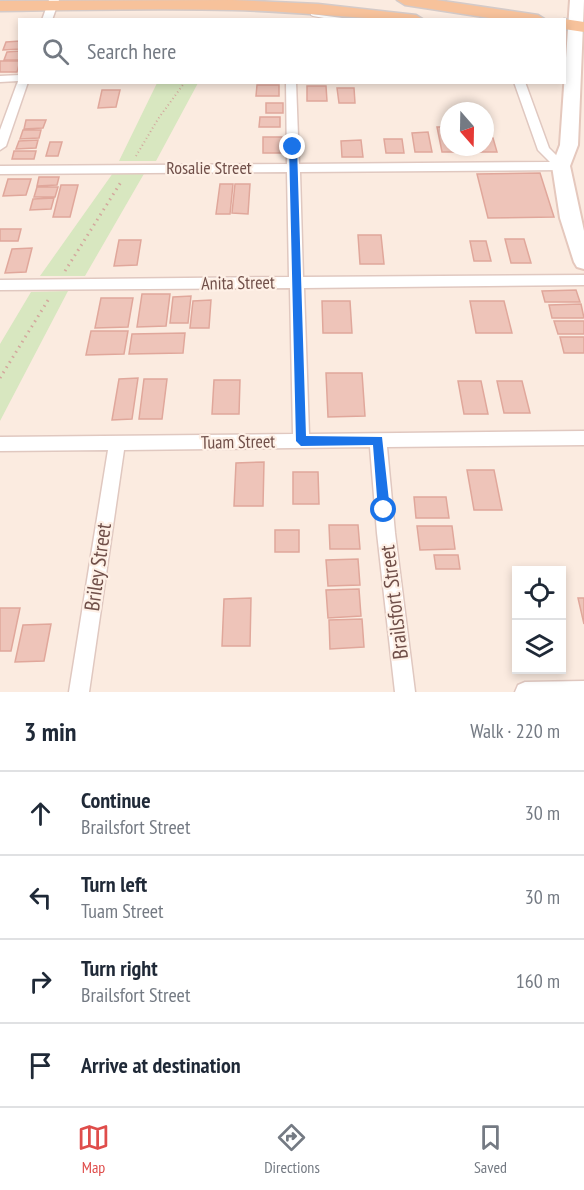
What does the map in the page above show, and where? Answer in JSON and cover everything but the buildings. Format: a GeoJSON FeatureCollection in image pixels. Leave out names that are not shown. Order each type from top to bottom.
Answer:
{"type":"FeatureCollection","features":[{"type":"Feature","properties":{"kind":"main road"},"geometry":{"type":"LineString","coordinates":[[0,6],[51,8],[224,3],[314,15],[376,17],[393,0]]}},
{"type":"Feature","properties":{"kind":"main road"},"geometry":{"type":"LineString","coordinates":[[405,0],[525,18]]}},
{"type":"Feature","properties":{"kind":"street"},"geometry":{"type":"LineString","coordinates":[[561,166],[577,117],[568,77],[577,0]]}},
{"type":"Feature","properties":{"kind":"street"},"geometry":{"type":"LineString","coordinates":[[0,79],[18,78]]}},
{"type":"Feature","properties":{"kind":"street"},"geometry":{"type":"LineString","coordinates":[[0,146],[22,84]]}},
{"type":"Feature","properties":{"kind":"street"},"geometry":{"type":"LineString","coordinates":[[291,84],[301,441]]}},
{"type":"Feature","properties":{"kind":"street"},"geometry":{"type":"LineString","coordinates":[[520,84],[544,150],[561,166],[577,219],[584,262]]}},
{"type":"Feature","properties":{"kind":"street","name":"Rosalie Street"},"geometry":{"type":"LineString","coordinates":[[0,170],[561,166]]}},
{"type":"Feature","properties":{"kind":"street","name":"Anita Street"},"geometry":{"type":"LineString","coordinates":[[0,285],[584,280]]}},
{"type":"Feature","properties":{"kind":"street","name":"Tuam Street"},"geometry":{"type":"LineString","coordinates":[[0,444],[584,438]]}},
{"type":"Feature","properties":{"kind":"street","name":"Brailsfort Street"},"geometry":{"type":"LineString","coordinates":[[378,440],[386,532],[405,692]]}},
{"type":"Feature","properties":{"kind":"street","name":"Briley Street"},"geometry":{"type":"LineString","coordinates":[[79,692],[117,443]]}},
{"type":"Feature","properties":{"kind":"street"},"geometry":{"type":"LineString","coordinates":[[525,692],[584,691]]}},
{"type":"Feature","properties":{"kind":"lane"},"geometry":{"type":"LineString","coordinates":[[314,15],[350,18]]}},
{"type":"Feature","properties":{"kind":"path"},"geometry":{"type":"LineString","coordinates":[[134,160],[158,118],[184,84]]}},
{"type":"Feature","properties":{"kind":"path"},"geometry":{"type":"LineString","coordinates":[[63,275],[126,173]]}},
{"type":"Feature","properties":{"kind":"path"},"geometry":{"type":"LineString","coordinates":[[0,378],[53,292]]}},
{"type":"Feature","properties":{"kind":"green space"},"geometry":{"type":"Polygon","coordinates":[[[157,84],[197,84],[156,161],[119,161],[157,84]]]}},
{"type":"Feature","properties":{"kind":"green space"},"geometry":{"type":"Polygon","coordinates":[[[145,172],[85,276],[40,276],[113,173],[145,172]]]}},
{"type":"Feature","properties":{"kind":"green space"},"geometry":{"type":"Polygon","coordinates":[[[68,291],[0,421],[0,344],[31,292],[68,291]]]}},
{"type":"Feature","properties":{"kind":"route"},"geometry":{"type":"LineString","coordinates":[[293,147],[301,441],[378,440],[384,510]]}}]}
